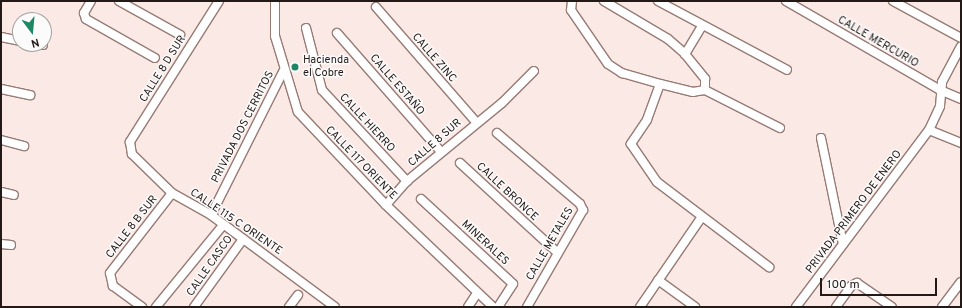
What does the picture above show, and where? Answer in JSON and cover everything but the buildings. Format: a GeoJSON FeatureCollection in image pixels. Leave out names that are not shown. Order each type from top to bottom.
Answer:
{"type":"FeatureCollection","features":[{"type":"Feature","properties":{"kind":"street"},"geometry":{"type":"LineString","coordinates":[[91,1],[85,17],[155,58]]}},
{"type":"Feature","properties":{"kind":"street"},"geometry":{"type":"LineString","coordinates":[[119,1],[180,35]]}},
{"type":"Feature","properties":{"kind":"street","name":"CALLE 8 D SUR"},"geometry":{"type":"LineString","coordinates":[[130,149],[130,142],[219,1]]}},
{"type":"Feature","properties":{"kind":"street","name":"CALLE 117 ORIENTE"},"geometry":{"type":"LineString","coordinates":[[275,1],[275,36],[284,70],[301,116],[386,205],[493,307]]}},
{"type":"Feature","properties":{"kind":"street"},"geometry":{"type":"LineString","coordinates":[[572,1],[571,10],[608,64],[614,70],[693,92],[705,90],[780,128]]}},
{"type":"Feature","properties":{"kind":"street"},"geometry":{"type":"LineString","coordinates":[[604,1],[668,39],[685,54],[706,79],[705,90]]}},
{"type":"Feature","properties":{"kind":"street"},"geometry":{"type":"LineString","coordinates":[[658,1],[702,26],[787,70]]}},
{"type":"Feature","properties":{"kind":"street","name":"CALLE MERCURIO"},"geometry":{"type":"LineString","coordinates":[[786,1],[940,90],[961,99]]}},
{"type":"Feature","properties":{"kind":"street"},"geometry":{"type":"LineString","coordinates":[[893,1],[961,38]]}},
{"type":"Feature","properties":{"kind":"street","name":"CALLE ZINC"},"geometry":{"type":"LineString","coordinates":[[376,8],[476,122]]}},
{"type":"Feature","properties":{"kind":"street"},"geometry":{"type":"LineString","coordinates":[[685,54],[702,26]]}},
{"type":"Feature","properties":{"kind":"street","name":"CALLE HIERRO"},"geometry":{"type":"LineString","coordinates":[[306,28],[322,90],[407,181]]}},
{"type":"Feature","properties":{"kind":"street","name":"CALLE ESTAÑO"},"geometry":{"type":"LineString","coordinates":[[336,33],[441,152]]}},
{"type":"Feature","properties":{"kind":"street"},"geometry":{"type":"LineString","coordinates":[[1,37],[12,39]]}},
{"type":"Feature","properties":{"kind":"street"},"geometry":{"type":"LineString","coordinates":[[940,90],[961,47]]}},
{"type":"Feature","properties":{"kind":"street","name":"PRIVADA DOS CERRITOS"},"geometry":{"type":"LineString","coordinates":[[211,215],[284,70]]}},
{"type":"Feature","properties":{"kind":"street","name":"CALLE 8 SUR"},"geometry":{"type":"LineString","coordinates":[[386,205],[407,181],[476,122],[502,103],[534,70]]}},
{"type":"Feature","properties":{"kind":"street"},"geometry":{"type":"LineString","coordinates":[[660,84],[648,120],[631,144],[657,182],[702,218],[769,267]]}},
{"type":"Feature","properties":{"kind":"street"},"geometry":{"type":"LineString","coordinates":[[1,89],[30,95]]}},
{"type":"Feature","properties":{"kind":"street","name":"PRIVADA PRIMERO DE ENERO"},"geometry":{"type":"LineString","coordinates":[[796,307],[929,130],[940,106],[940,90]]}},
{"type":"Feature","properties":{"kind":"street"},"geometry":{"type":"LineString","coordinates":[[929,130],[961,143]]}},
{"type":"Feature","properties":{"kind":"street","name":"CALLE METALES"},"geometry":{"type":"LineString","coordinates":[[497,133],[580,204],[582,215],[527,307]]}},
{"type":"Feature","properties":{"kind":"street"},"geometry":{"type":"LineString","coordinates":[[821,138],[843,244]]}},
{"type":"Feature","properties":{"kind":"street"},"geometry":{"type":"LineString","coordinates":[[1,140],[24,146]]}},
{"type":"Feature","properties":{"kind":"street","name":"CALLE 115 C ORIENTE"},"geometry":{"type":"LineString","coordinates":[[130,149],[132,154],[172,193],[211,215],[335,307]]}},
{"type":"Feature","properties":{"kind":"street","name":"CALLE BRONCE"},"geometry":{"type":"LineString","coordinates":[[460,163],[558,253]]}},
{"type":"Feature","properties":{"kind":"street"},"geometry":{"type":"LineString","coordinates":[[1,192],[14,195]]}},
{"type":"Feature","properties":{"kind":"street","name":"CALLE 8 B SUR"},"geometry":{"type":"LineString","coordinates":[[142,307],[113,286],[110,273],[172,193]]}},
{"type":"Feature","properties":{"kind":"street","name":"MINERALES"},"geometry":{"type":"LineString","coordinates":[[422,199],[513,284],[498,307]]}},
{"type":"Feature","properties":{"kind":"street"},"geometry":{"type":"LineString","coordinates":[[640,307],[702,218]]}},
{"type":"Feature","properties":{"kind":"street"},"geometry":{"type":"LineString","coordinates":[[156,307],[223,225]]}},
{"type":"Feature","properties":{"kind":"street","name":"CALLE CASCO"},"geometry":{"type":"LineString","coordinates":[[194,307],[243,239]]}},
{"type":"Feature","properties":{"kind":"street"},"geometry":{"type":"LineString","coordinates":[[1,244],[11,246]]}},
{"type":"Feature","properties":{"kind":"street"},"geometry":{"type":"LineString","coordinates":[[658,280],[695,307]]}},
{"type":"Feature","properties":{"kind":"street"},"geometry":{"type":"LineString","coordinates":[[942,307],[961,282]]}},
{"type":"Feature","properties":{"kind":"street"},"geometry":{"type":"LineString","coordinates":[[836,307],[851,286],[857,283],[892,307]]}},
{"type":"Feature","properties":{"kind":"street"},"geometry":{"type":"LineString","coordinates":[[468,307],[477,293]]}},
{"type":"Feature","properties":{"kind":"street"},"geometry":{"type":"LineString","coordinates":[[289,307],[298,294]]}},
{"type":"Feature","properties":{"kind":"place","name":"Hacienda el Cobre"},"geometry":{"type":"Point","coordinates":[295,67]}}]}
